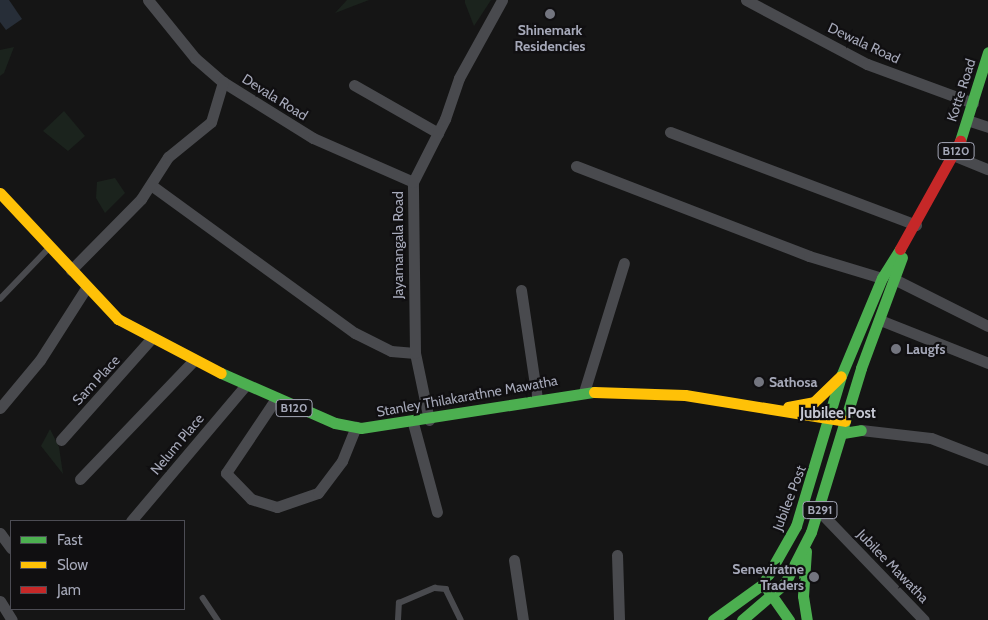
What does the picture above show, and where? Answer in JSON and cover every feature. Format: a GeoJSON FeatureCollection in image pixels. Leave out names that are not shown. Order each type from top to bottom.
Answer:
{"type":"FeatureCollection","features":[{"type":"Feature","properties":{"kind":"main road","name":"Kotte Road"},"geometry":{"type":"LineString","coordinates":[[830,425],[841,376],[882,278],[916,225],[955,156],[974,103],[988,52]]}},
{"type":"Feature","properties":{"kind":"main road","name":"Stanley Thilakarathne Mawatha"},"geometry":{"type":"LineString","coordinates":[[0,193],[52,245],[86,288],[118,319],[151,339],[275,400],[356,427],[413,424],[537,399],[584,392],[658,396],[777,408],[830,425]]}},
{"type":"Feature","properties":{"kind":"main road","name":"Kotte Road"},"geometry":{"type":"LineString","coordinates":[[843,433],[845,421],[896,280],[905,242]]}},
{"type":"Feature","properties":{"kind":"main road"},"geometry":{"type":"LineString","coordinates":[[777,408],[814,402],[841,376]]}},
{"type":"Feature","properties":{"kind":"main road","name":"Stanley Thilakarathne Mawatha"},"geometry":{"type":"LineString","coordinates":[[658,396],[830,425]]}},
{"type":"Feature","properties":{"kind":"main road","name":"B120"},"geometry":{"type":"LineString","coordinates":[[830,425],[845,421],[861,430]]}},
{"type":"Feature","properties":{"kind":"main road","name":"B120"},"geometry":{"type":"LineString","coordinates":[[830,425],[843,433],[861,430]]}},
{"type":"Feature","properties":{"kind":"main road","name":"Jubilee Post"},"geometry":{"type":"LineString","coordinates":[[713,620],[763,584],[772,573],[808,498],[830,425]]}},
{"type":"Feature","properties":{"kind":"main road","name":"B291"},"geometry":{"type":"LineString","coordinates":[[785,583],[819,511],[843,433]]}},
{"type":"Feature","properties":{"kind":"main road"},"geometry":{"type":"LineString","coordinates":[[805,620],[803,596],[808,536]]}},
{"type":"Feature","properties":{"kind":"main road"},"geometry":{"type":"LineString","coordinates":[[772,573],[785,583],[805,620]]}},
{"type":"Feature","properties":{"kind":"main road"},"geometry":{"type":"LineString","coordinates":[[742,620],[785,583]]}},
{"type":"Feature","properties":{"kind":"main road"},"geometry":{"type":"LineString","coordinates":[[763,584],[774,593],[789,620]]}},
{"type":"Feature","properties":{"kind":"street","name":"Devala Road"},"geometry":{"type":"LineString","coordinates":[[148,0],[195,58],[223,82],[314,138],[413,182]]}},
{"type":"Feature","properties":{"kind":"street","name":"Jayamangala Road"},"geometry":{"type":"LineString","coordinates":[[429,420],[415,354],[413,182],[438,133],[459,78],[502,0]]}},
{"type":"Feature","properties":{"kind":"street","name":"Dewala Road"},"geometry":{"type":"LineString","coordinates":[[746,0],[867,64],[974,103]]}},
{"type":"Feature","properties":{"kind":"street"},"geometry":{"type":"LineString","coordinates":[[71,270],[99,246],[150,185],[168,157],[211,122],[223,82]]}},
{"type":"Feature","properties":{"kind":"street"},"geometry":{"type":"LineString","coordinates":[[354,85],[438,133]]}},
{"type":"Feature","properties":{"kind":"street"},"geometry":{"type":"LineString","coordinates":[[967,120],[988,127]]}},
{"type":"Feature","properties":{"kind":"street"},"geometry":{"type":"LineString","coordinates":[[670,132],[916,225]]}},
{"type":"Feature","properties":{"kind":"street"},"geometry":{"type":"LineString","coordinates":[[955,156],[988,168]]}},
{"type":"Feature","properties":{"kind":"street"},"geometry":{"type":"LineString","coordinates":[[576,166],[809,256],[882,278]]}},
{"type":"Feature","properties":{"kind":"street"},"geometry":{"type":"LineString","coordinates":[[150,185],[355,333],[391,351],[415,354]]}},
{"type":"Feature","properties":{"kind":"street"},"geometry":{"type":"LineString","coordinates":[[584,392],[624,263]]}},
{"type":"Feature","properties":{"kind":"street"},"geometry":{"type":"LineString","coordinates":[[896,280],[988,326]]}},
{"type":"Feature","properties":{"kind":"street"},"geometry":{"type":"LineString","coordinates":[[0,408],[40,360],[86,288]]}},
{"type":"Feature","properties":{"kind":"street"},"geometry":{"type":"LineString","coordinates":[[521,290],[537,399]]}},
{"type":"Feature","properties":{"kind":"street"},"geometry":{"type":"LineString","coordinates":[[880,320],[988,363]]}},
{"type":"Feature","properties":{"kind":"street","name":"Sam Place"},"geometry":{"type":"LineString","coordinates":[[61,440],[151,339]]}},
{"type":"Feature","properties":{"kind":"street"},"geometry":{"type":"LineString","coordinates":[[80,478],[194,360]]}},
{"type":"Feature","properties":{"kind":"street","name":"Nelum Place"},"geometry":{"type":"LineString","coordinates":[[132,520],[245,386]]}},
{"type":"Feature","properties":{"kind":"street"},"geometry":{"type":"LineString","coordinates":[[275,400],[226,473],[251,499],[277,507],[318,493],[342,461],[356,427]]}},
{"type":"Feature","properties":{"kind":"street"},"geometry":{"type":"LineString","coordinates":[[413,424],[437,512]]}},
{"type":"Feature","properties":{"kind":"street"},"geometry":{"type":"LineString","coordinates":[[861,430],[931,438],[988,460]]}},
{"type":"Feature","properties":{"kind":"street","name":"Jubilee Mawatha"},"geometry":{"type":"LineString","coordinates":[[819,511],[924,620]]}},
{"type":"Feature","properties":{"kind":"street"},"geometry":{"type":"LineString","coordinates":[[0,532],[10,547]]}},
{"type":"Feature","properties":{"kind":"street"},"geometry":{"type":"LineString","coordinates":[[617,555],[619,620]]}},
{"type":"Feature","properties":{"kind":"street"},"geometry":{"type":"LineString","coordinates":[[514,560],[523,620]]}},
{"type":"Feature","properties":{"kind":"street"},"geometry":{"type":"LineString","coordinates":[[0,601],[12,620]]}},
{"type":"Feature","properties":{"kind":"lane"},"geometry":{"type":"LineString","coordinates":[[0,299],[52,245]]}},
{"type":"Feature","properties":{"kind":"lane"},"geometry":{"type":"LineString","coordinates":[[398,620],[399,603],[440,588],[446,589],[462,620]]}},
{"type":"Feature","properties":{"kind":"lane"},"geometry":{"type":"LineString","coordinates":[[203,598],[218,620]]}},
{"type":"Feature","properties":{"kind":"shaded area"},"geometry":{"type":"Polygon","coordinates":[[[0,0],[9,0],[22,19],[6,30],[0,22],[0,0]]]}},
{"type":"Feature","properties":{"kind":"shaded area"},"geometry":{"type":"Polygon","coordinates":[[[347,0],[369,0],[335,13],[347,0]]]}},
{"type":"Feature","properties":{"kind":"shaded area"},"geometry":{"type":"Polygon","coordinates":[[[465,0],[491,0],[474,26],[465,3],[465,0]]]}},
{"type":"Feature","properties":{"kind":"shaded area"},"geometry":{"type":"Polygon","coordinates":[[[14,47],[4,73],[0,76],[0,50],[14,47]]]}},
{"type":"Feature","properties":{"kind":"shaded area"},"geometry":{"type":"Polygon","coordinates":[[[64,111],[85,136],[68,151],[43,131],[64,111]]]}},
{"type":"Feature","properties":{"kind":"shaded area"},"geometry":{"type":"Polygon","coordinates":[[[115,178],[125,193],[105,213],[96,198],[97,182],[115,178]]]}},
{"type":"Feature","properties":{"kind":"shaded area"},"geometry":{"type":"Polygon","coordinates":[[[50,429],[59,447],[63,474],[41,446],[50,429]]]}},
{"type":"Feature","properties":{"kind":"traffic: fast"},"geometry":{"type":"LineString","coordinates":[[960,141],[988,52]]}},
{"type":"Feature","properties":{"kind":"traffic: fast"},"geometry":{"type":"LineString","coordinates":[[713,620],[763,584],[796,526],[841,376],[882,278],[900,249]]}},
{"type":"Feature","properties":{"kind":"traffic: fast"},"geometry":{"type":"LineString","coordinates":[[742,620],[785,583],[811,532],[861,368],[902,257]]}},
{"type":"Feature","properties":{"kind":"traffic: fast"},"geometry":{"type":"LineString","coordinates":[[221,373],[335,423],[361,428],[594,392]]}},
{"type":"Feature","properties":{"kind":"traffic: fast"},"geometry":{"type":"LineString","coordinates":[[843,433],[861,430]]}},
{"type":"Feature","properties":{"kind":"traffic: fast"},"geometry":{"type":"LineString","coordinates":[[806,551],[803,596],[807,620]]}},
{"type":"Feature","properties":{"kind":"traffic: fast"},"geometry":{"type":"LineString","coordinates":[[765,586],[789,620]]}},
{"type":"Feature","properties":{"kind":"traffic: slow"},"geometry":{"type":"LineString","coordinates":[[0,193],[118,319],[221,373]]}},
{"type":"Feature","properties":{"kind":"traffic: slow"},"geometry":{"type":"LineString","coordinates":[[788,407],[814,402],[841,376]]}},
{"type":"Feature","properties":{"kind":"traffic: slow"},"geometry":{"type":"LineString","coordinates":[[594,392],[685,395],[845,421]]}},
{"type":"Feature","properties":{"kind":"traffic: jam"},"geometry":{"type":"LineString","coordinates":[[900,249],[960,141]]}},
{"type":"Feature","properties":{"kind":"place","name":"Shinemark Residencies"},"geometry":{"type":"Point","coordinates":[550,14]}},
{"type":"Feature","properties":{"kind":"place","name":"Laugfs"},"geometry":{"type":"Point","coordinates":[896,349]}},
{"type":"Feature","properties":{"kind":"place","name":"Sathosa"},"geometry":{"type":"Point","coordinates":[759,382]}},
{"type":"Feature","properties":{"kind":"place","name":"Seneviratne Traders"},"geometry":{"type":"Point","coordinates":[814,577]}},
{"type":"Feature","properties":{"kind":"district","name":"Jubilee Post"},"geometry":{"type":"Point","coordinates":[838,414]}}]}
